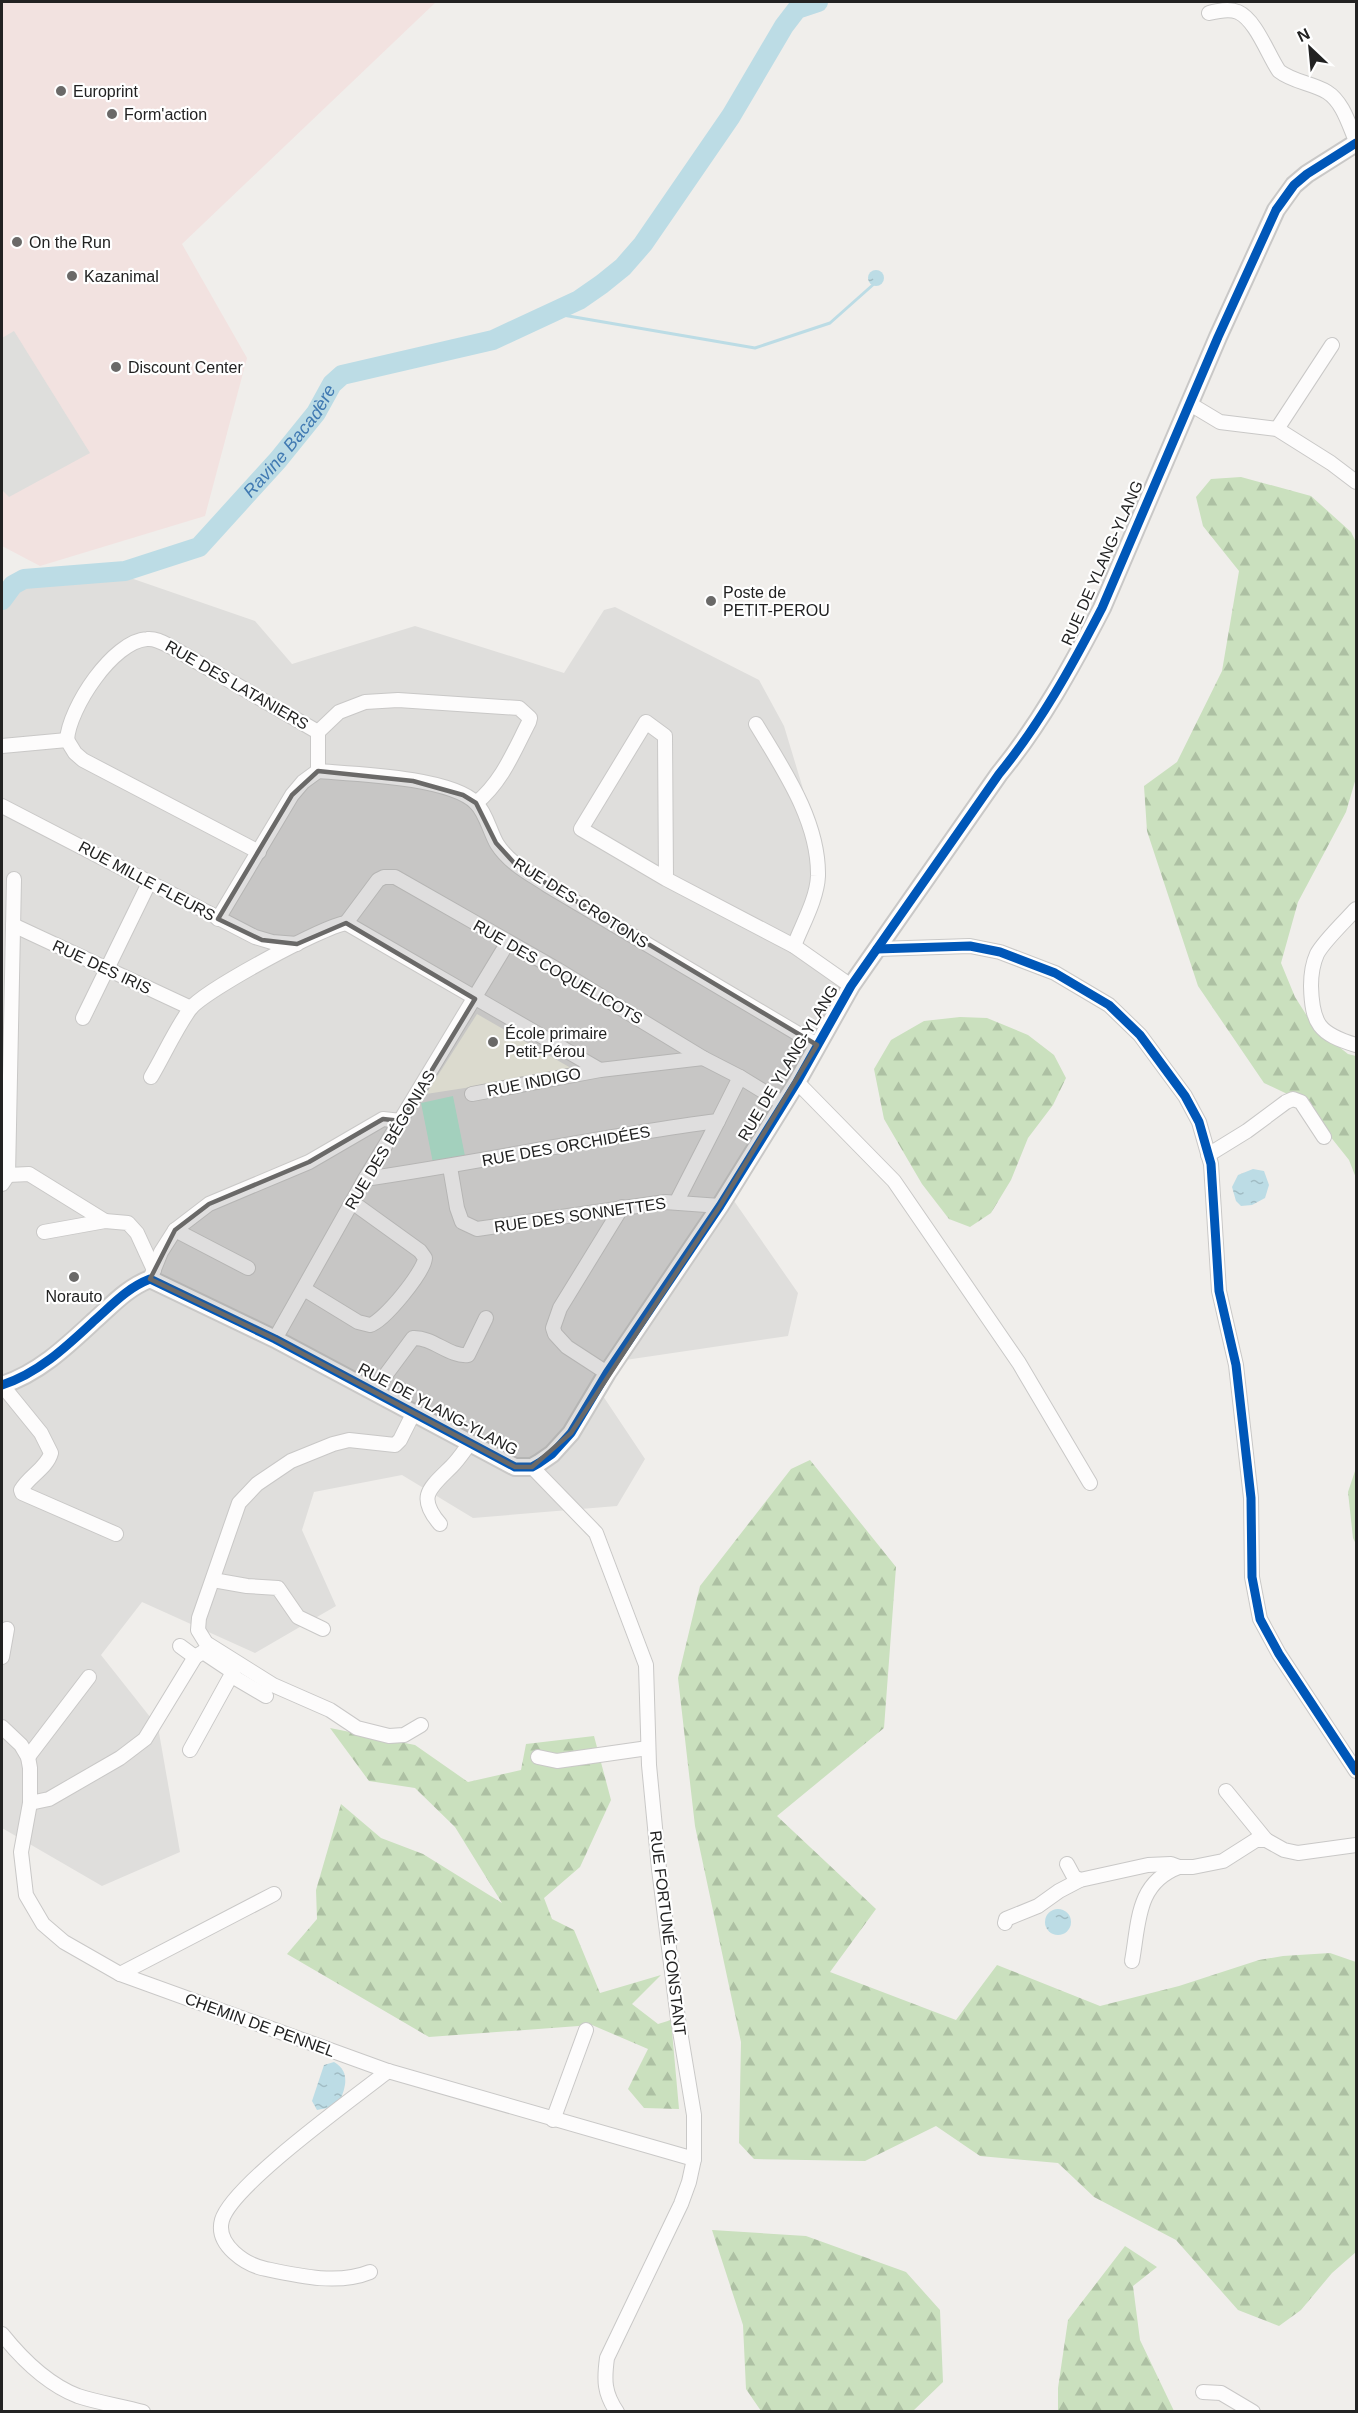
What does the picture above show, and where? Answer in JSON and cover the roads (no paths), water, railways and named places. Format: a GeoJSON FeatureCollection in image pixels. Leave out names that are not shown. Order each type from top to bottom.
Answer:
{"type":"FeatureCollection","features":[{"type":"Feature","properties":{"kind":"street"},"geometry":{"type":"LineString","coordinates":[[1209,12],[1230,10],[1239,12],[1249,21],[1279,71],[1286,77],[1327,93],[1336,100],[1342,108],[1356,142]]}},
{"type":"Feature","properties":{"kind":"street","name":"RUE DE YLANG-YLANG"},"geometry":{"type":"LineString","coordinates":[[152,1275],[514,1467],[532,1467],[552,1454],[566,1439],[607,1373],[720,1206],[784,1104],[851,986],[999,774],[1023,745],[1084,644],[1102,608],[1250,263],[1276,210],[1294,185],[1356,142]]}},
{"type":"Feature","properties":{"kind":"street"},"geometry":{"type":"LineString","coordinates":[[1277,429],[1332,345]]}},
{"type":"Feature","properties":{"kind":"street"},"geometry":{"type":"LineString","coordinates":[[1190,404],[1220,422],[1277,429],[1331,462],[1356,482]]}},
{"type":"Feature","properties":{"kind":"street","name":"RUE DES LATANIERS"},"geometry":{"type":"LineString","coordinates":[[68,740],[78,709],[94,681],[112,657],[130,645],[149,638],[173,648],[318,732]]}},
{"type":"Feature","properties":{"kind":"street"},"geometry":{"type":"LineString","coordinates":[[218,919],[292,795],[303,782],[318,771],[413,781],[450,789],[476,803],[490,791],[503,773],[530,718],[519,708],[398,700],[364,702],[339,712],[318,732],[318,771]]}},
{"type":"Feature","properties":{"kind":"street"},"geometry":{"type":"LineString","coordinates":[[666,879],[666,736],[646,722],[581,829],[666,879],[794,946],[851,986]]}},
{"type":"Feature","properties":{"kind":"street"},"geometry":{"type":"LineString","coordinates":[[756,724],[783,769],[814,836],[818,878],[794,946]]}},
{"type":"Feature","properties":{"kind":"street"},"geometry":{"type":"LineString","coordinates":[[2,746],[68,740],[75,753],[83,760],[259,852]]}},
{"type":"Feature","properties":{"kind":"street","name":"RUE DES CROTONS"},"geometry":{"type":"LineString","coordinates":[[476,803],[496,843],[516,865],[817,1045]]}},
{"type":"Feature","properties":{"kind":"street","name":"RUE MILLE FLEURS"},"geometry":{"type":"LineString","coordinates":[[2,806],[262,940],[297,944]]}},
{"type":"Feature","properties":{"kind":"street","name":"RUE DES COQUELICOTS"},"geometry":{"type":"LineString","coordinates":[[346,923],[378,880],[395,876],[784,1104]]}},
{"type":"Feature","properties":{"kind":"street"},"geometry":{"type":"LineString","coordinates":[[14,879],[5,1180],[29,1174],[105,1221]]}},
{"type":"Feature","properties":{"kind":"street"},"geometry":{"type":"LineString","coordinates":[[83,1018],[149,883]]}},
{"type":"Feature","properties":{"kind":"street"},"geometry":{"type":"LineString","coordinates":[[1356,909],[1317,952],[1311,969],[1311,980],[1314,1018],[1326,1031],[1340,1040],[1356,1045]]}},
{"type":"Feature","properties":{"kind":"street"},"geometry":{"type":"LineString","coordinates":[[151,1077],[191,1008],[212,991],[322,930],[346,923],[600,1070]]}},
{"type":"Feature","properties":{"kind":"street","name":"RUE DES IRIS"},"geometry":{"type":"LineString","coordinates":[[13,925],[191,1008]]}},
{"type":"Feature","properties":{"kind":"street","name":"RUE DES BÉGONIAS"},"geometry":{"type":"LineString","coordinates":[[276,1339],[365,1179],[508,942]]}},
{"type":"Feature","properties":{"kind":"street"},"geometry":{"type":"LineString","coordinates":[[877,949],[970,946],[1000,952],[1055,972],[1109,1005],[1140,1035],[1185,1096],[1199,1122],[1208,1155],[1219,1291],[1236,1365],[1251,1498],[1252,1577],[1260,1619],[1279,1654],[1356,1772]]}},
{"type":"Feature","properties":{"kind":"street","name":"RUE INDIGO"},"geometry":{"type":"LineString","coordinates":[[472,1094],[600,1070],[703,1058]]}},
{"type":"Feature","properties":{"kind":"street"},"geometry":{"type":"LineString","coordinates":[[677,1202],[740,1077]]}},
{"type":"Feature","properties":{"kind":"street"},"geometry":{"type":"LineString","coordinates":[[797,1082],[894,1181],[1019,1363],[1090,1483]]}},
{"type":"Feature","properties":{"kind":"street"},"geometry":{"type":"LineString","coordinates":[[1208,1155],[1293,1099],[1301,1102],[1324,1137]]}},
{"type":"Feature","properties":{"kind":"street"},"geometry":{"type":"LineString","coordinates":[[116,1534],[22,1493],[24,1483],[44,1465],[51,1453],[41,1433],[2,1385],[28,1374],[51,1359],[126,1291],[152,1275],[161,1252],[175,1230],[209,1204],[309,1162],[383,1119],[401,1121]]}},
{"type":"Feature","properties":{"kind":"street","name":"RUE DES ORCHIDÉES"},"geometry":{"type":"LineString","coordinates":[[365,1179],[450,1167],[665,1128],[718,1121]]}},
{"type":"Feature","properties":{"kind":"street","name":"RUE DES SONNETTES"},"geometry":{"type":"LineString","coordinates":[[450,1167],[457,1209],[462,1222],[477,1229],[622,1207],[677,1202],[720,1206]]}},
{"type":"Feature","properties":{"kind":"street"},"geometry":{"type":"LineString","coordinates":[[304,1289],[358,1322],[370,1326],[384,1317],[421,1270],[425,1258],[420,1251],[352,1202]]}},
{"type":"Feature","properties":{"kind":"street"},"geometry":{"type":"LineString","coordinates":[[607,1373],[567,1347],[555,1334],[553,1328],[560,1308],[622,1207]]}},
{"type":"Feature","properties":{"kind":"street"},"geometry":{"type":"LineString","coordinates":[[44,1232],[105,1221],[128,1223],[134,1228],[152,1275]]}},
{"type":"Feature","properties":{"kind":"street"},"geometry":{"type":"LineString","coordinates":[[175,1230],[248,1268]]}},
{"type":"Feature","properties":{"kind":"street"},"geometry":{"type":"LineString","coordinates":[[373,1392],[414,1338],[423,1337],[459,1355],[468,1355],[486,1318]]}},
{"type":"Feature","properties":{"kind":"street"},"geometry":{"type":"LineString","coordinates":[[414,1412],[400,1440],[395,1445],[349,1440],[340,1442],[291,1461],[257,1484],[239,1503],[198,1630],[206,1643],[273,1685],[330,1710],[357,1728],[389,1736],[404,1735],[421,1725]]}},
{"type":"Feature","properties":{"kind":"street"},"geometry":{"type":"LineString","coordinates":[[440,1524],[432,1514],[427,1495],[434,1484],[455,1464],[470,1443]]}},
{"type":"Feature","properties":{"kind":"street","name":"RUE FORTUNÉ CONSTANT"},"geometry":{"type":"LineString","coordinates":[[532,1467],[590,1525],[601,1542],[646,1665],[648,1748],[659,1869],[678,2019],[694,2115],[694,2158],[689,2182],[681,2204],[607,2358],[604,2386],[608,2399]]}},
{"type":"Feature","properties":{"kind":"street"},"geometry":{"type":"LineString","coordinates":[[213,1580],[247,1586],[278,1588],[298,1617],[323,1629]]}},
{"type":"Feature","properties":{"kind":"street"},"geometry":{"type":"LineString","coordinates":[[2,1657],[7,1629]]}},
{"type":"Feature","properties":{"kind":"street"},"geometry":{"type":"LineString","coordinates":[[180,1646],[195,1657]]}},
{"type":"Feature","properties":{"kind":"street"},"geometry":{"type":"LineString","coordinates":[[30,1803],[50,1799],[120,1758],[145,1739],[195,1657],[203,1652],[232,1670],[232,1676],[190,1750]]}},
{"type":"Feature","properties":{"kind":"street"},"geometry":{"type":"LineString","coordinates":[[232,1676],[266,1696]]}},
{"type":"Feature","properties":{"kind":"street"},"geometry":{"type":"LineString","coordinates":[[2,1727],[16,1738],[28,1757],[89,1677]]}},
{"type":"Feature","properties":{"kind":"street"},"geometry":{"type":"LineString","coordinates":[[538,1757],[557,1761],[648,1748]]}},
{"type":"Feature","properties":{"kind":"street","name":"CHEMIN DE PENNEL"},"geometry":{"type":"LineString","coordinates":[[28,1757],[30,1803],[21,1852],[26,1895],[43,1924],[64,1942],[120,1974],[388,2072],[694,2158]]}},
{"type":"Feature","properties":{"kind":"street"},"geometry":{"type":"LineString","coordinates":[[1226,1791],[1266,1840],[1284,1850],[1298,1853],[1356,1845]]}},
{"type":"Feature","properties":{"kind":"street"},"geometry":{"type":"LineString","coordinates":[[1132,1961],[1143,1900],[1164,1874],[1179,1867],[1232,1858],[1256,1840],[1266,1840]]}},
{"type":"Feature","properties":{"kind":"street"},"geometry":{"type":"LineString","coordinates":[[1067,1864],[1074,1877],[1080,1880]]}},
{"type":"Feature","properties":{"kind":"street"},"geometry":{"type":"LineString","coordinates":[[1005,1923],[1006,1919],[1038,1906],[1080,1880],[1148,1865],[1171,1864],[1179,1867]]}},
{"type":"Feature","properties":{"kind":"street"},"geometry":{"type":"LineString","coordinates":[[120,1974],[274,1894]]}},
{"type":"Feature","properties":{"kind":"street"},"geometry":{"type":"LineString","coordinates":[[553,2120],[586,2030]]}},
{"type":"Feature","properties":{"kind":"street"},"geometry":{"type":"LineString","coordinates":[[370,2272],[350,2278],[300,2276],[256,2267],[240,2258],[230,2248],[221,2236],[221,2222],[239,2194],[264,2171],[388,2072]]}},
{"type":"Feature","properties":{"kind":"street"},"geometry":{"type":"LineString","coordinates":[[2,2334],[23,2359],[63,2389],[97,2401],[143,2412]]}},
{"type":"Feature","properties":{"kind":"street"},"geometry":{"type":"LineString","coordinates":[[1203,2392],[1221,2393],[1253,2412]]}},
{"type":"Feature","properties":{"kind":"street"},"geometry":{"type":"LineString","coordinates":[[600,2412],[608,2399],[617,2412]]}},
{"type":"Feature","properties":{"kind":"water"},"geometry":{"type":"Polygon","coordinates":[[[876,270],[884,278],[876,286],[868,278],[876,270]]]}},
{"type":"Feature","properties":{"kind":"water"},"geometry":{"type":"Polygon","coordinates":[[[1253,1169],[1264,1171],[1269,1185],[1265,1198],[1252,1205],[1241,1206],[1236,1201],[1232,1187],[1238,1175],[1253,1169]]]}},
{"type":"Feature","properties":{"kind":"water"},"geometry":{"type":"Polygon","coordinates":[[[1058,1909],[1068,1912],[1071,1922],[1068,1932],[1058,1935],[1048,1932],[1045,1922],[1048,1912],[1058,1909]]]}},
{"type":"Feature","properties":{"kind":"water"},"geometry":{"type":"Polygon","coordinates":[[[334,2062],[340,2066],[345,2076],[342,2094],[337,2106],[317,2110],[312,2101],[324,2065],[334,2062]]]}},
{"type":"Feature","properties":{"kind":"waterway","name":"Ravine Bacadère"},"geometry":{"type":"LineString","coordinates":[[2,600],[13,585],[24,579],[125,571],[199,547],[278,460],[316,413],[332,384],[342,375],[493,340],[579,300],[602,284],[623,267],[643,244],[731,116],[784,26],[797,9],[818,2]]}},
{"type":"Feature","properties":{"kind":"waterway"},"geometry":{"type":"LineString","coordinates":[[551,313],[755,348],[830,323],[875,283]]}},
{"type":"Feature","properties":{"kind":"place","name":"Europrint"},"geometry":{"type":"Point","coordinates":[61,91]}},
{"type":"Feature","properties":{"kind":"place","name":"Form'action"},"geometry":{"type":"Point","coordinates":[112,114]}},
{"type":"Feature","properties":{"kind":"place","name":"On the Run"},"geometry":{"type":"Point","coordinates":[17,242]}},
{"type":"Feature","properties":{"kind":"place","name":"Kazanimal"},"geometry":{"type":"Point","coordinates":[72,276]}},
{"type":"Feature","properties":{"kind":"place","name":"Discount Center"},"geometry":{"type":"Point","coordinates":[116,367]}},
{"type":"Feature","properties":{"kind":"place","name":"Poste de PETIT-PEROU"},"geometry":{"type":"Point","coordinates":[711,601]}},
{"type":"Feature","properties":{"kind":"place","name":"École primaire Petit-Pérou"},"geometry":{"type":"Point","coordinates":[493,1042]}},
{"type":"Feature","properties":{"kind":"place","name":"Norauto"},"geometry":{"type":"Point","coordinates":[74,1277]}}]}
